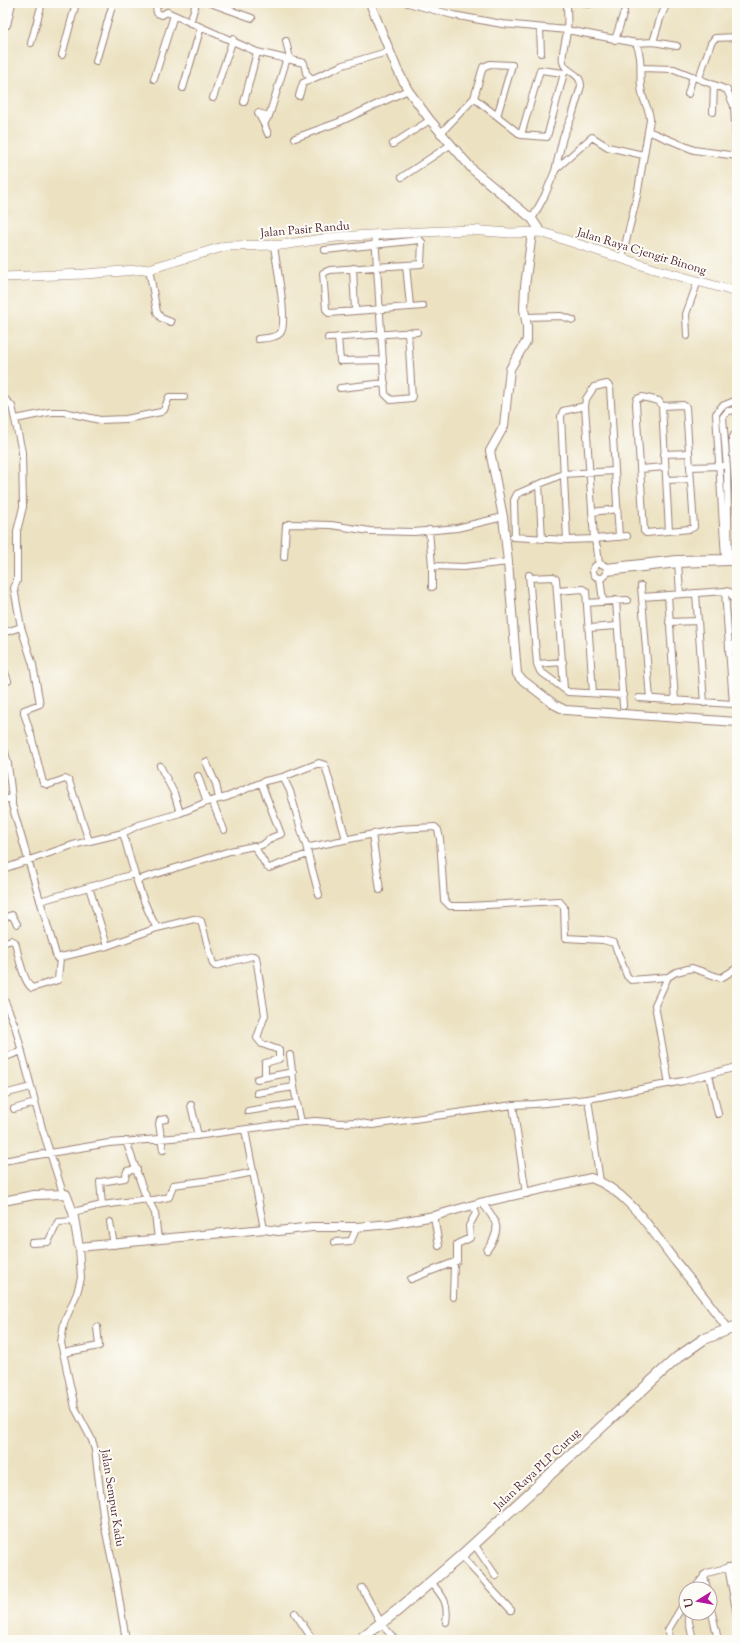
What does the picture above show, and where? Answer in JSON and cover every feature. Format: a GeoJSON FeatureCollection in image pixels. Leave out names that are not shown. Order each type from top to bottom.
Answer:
{"type":"FeatureCollection","features":[{"type":"Feature","properties":{"kind":"main road","name":"Jalan Pasir Randu"},"geometry":{"type":"LineString","coordinates":[[3,276],[85,274],[149,268],[226,246],[274,246],[336,237],[375,240],[469,230],[532,233],[541,232]]}},
{"type":"Feature","properties":{"kind":"main road","name":"Jalan Raya Cjengir Binong"},"geometry":{"type":"LineString","coordinates":[[541,232],[737,292]]}},
{"type":"Feature","properties":{"kind":"main road","name":"Jalan Raya PLP Curug"},"geometry":{"type":"LineString","coordinates":[[358,1640],[381,1623],[461,1556],[678,1357],[704,1339],[732,1327]]}},
{"type":"Feature","properties":{"kind":"street"},"geometry":{"type":"LineString","coordinates":[[5,24],[12,3]]}},
{"type":"Feature","properties":{"kind":"street"},"geometry":{"type":"LineString","coordinates":[[31,43],[42,3]]}},
{"type":"Feature","properties":{"kind":"street"},"geometry":{"type":"LineString","coordinates":[[62,55],[76,3]]}},
{"type":"Feature","properties":{"kind":"street"},"geometry":{"type":"LineString","coordinates":[[96,61],[113,3]]}},
{"type":"Feature","properties":{"kind":"street"},"geometry":{"type":"LineString","coordinates":[[161,3],[167,6],[167,12],[162,15],[157,13],[156,7],[161,3]]}},
{"type":"Feature","properties":{"kind":"street"},"geometry":{"type":"LineString","coordinates":[[190,23],[196,3]]}},
{"type":"Feature","properties":{"kind":"street"},"geometry":{"type":"LineString","coordinates":[[210,3],[218,4],[252,18]]}},
{"type":"Feature","properties":{"kind":"street"},"geometry":{"type":"LineString","coordinates":[[370,3],[408,90],[440,134],[472,170],[532,219],[541,232]]}},
{"type":"Feature","properties":{"kind":"street"},"geometry":{"type":"LineString","coordinates":[[408,3],[460,17],[502,24],[567,30],[615,40],[636,43],[653,42],[677,46]]}},
{"type":"Feature","properties":{"kind":"street"},"geometry":{"type":"LineString","coordinates":[[532,219],[545,196],[555,170],[563,137],[572,116],[581,81],[577,75],[563,64],[567,30],[567,3]]}},
{"type":"Feature","properties":{"kind":"street"},"geometry":{"type":"LineString","coordinates":[[653,42],[667,3]]}},
{"type":"Feature","properties":{"kind":"street"},"geometry":{"type":"LineString","coordinates":[[167,12],[201,28],[232,39],[257,52],[271,54],[304,63],[306,73],[298,96]]}},
{"type":"Feature","properties":{"kind":"street"},"geometry":{"type":"LineString","coordinates":[[615,40],[624,12]]}},
{"type":"Feature","properties":{"kind":"street"},"geometry":{"type":"LineString","coordinates":[[154,79],[174,15]]}},
{"type":"Feature","properties":{"kind":"street"},"geometry":{"type":"LineString","coordinates":[[183,88],[201,28]]}},
{"type":"Feature","properties":{"kind":"street"},"geometry":{"type":"LineString","coordinates":[[540,28],[541,53]]}},
{"type":"Feature","properties":{"kind":"street"},"geometry":{"type":"LineString","coordinates":[[699,78],[711,43],[715,38],[737,38]]}},
{"type":"Feature","properties":{"kind":"street"},"geometry":{"type":"LineString","coordinates":[[213,98],[232,39]]}},
{"type":"Feature","properties":{"kind":"street"},"geometry":{"type":"LineString","coordinates":[[264,124],[288,58],[286,41]]}},
{"type":"Feature","properties":{"kind":"street"},"geometry":{"type":"LineString","coordinates":[[622,258],[637,196],[650,112],[642,93],[640,51],[636,43]]}},
{"type":"Feature","properties":{"kind":"street"},"geometry":{"type":"LineString","coordinates":[[271,54],[288,49]]}},
{"type":"Feature","properties":{"kind":"street"},"geometry":{"type":"LineString","coordinates":[[303,83],[343,65],[390,51]]}},
{"type":"Feature","properties":{"kind":"street"},"geometry":{"type":"LineString","coordinates":[[244,102],[257,52]]}},
{"type":"Feature","properties":{"kind":"street"},"geometry":{"type":"LineString","coordinates":[[440,134],[474,98],[483,67],[490,64],[512,65],[497,116]]}},
{"type":"Feature","properties":{"kind":"street"},"geometry":{"type":"LineString","coordinates":[[642,68],[666,68],[699,78],[727,90],[735,106],[737,155],[694,150],[648,131]]}},
{"type":"Feature","properties":{"kind":"street"},"geometry":{"type":"LineString","coordinates":[[474,98],[521,135],[547,137],[564,73],[540,70],[521,135]]}},
{"type":"Feature","properties":{"kind":"street"},"geometry":{"type":"LineString","coordinates":[[306,73],[312,79]]}},
{"type":"Feature","properties":{"kind":"street"},"geometry":{"type":"LineString","coordinates":[[688,94],[692,76]]}},
{"type":"Feature","properties":{"kind":"street"},"geometry":{"type":"LineString","coordinates":[[713,112],[714,85]]}},
{"type":"Feature","properties":{"kind":"street"},"geometry":{"type":"LineString","coordinates":[[295,138],[339,122],[408,90]]}},
{"type":"Feature","properties":{"kind":"street"},"geometry":{"type":"LineString","coordinates":[[268,116],[258,113],[268,134]]}},
{"type":"Feature","properties":{"kind":"street"},"geometry":{"type":"LineString","coordinates":[[392,144],[430,120]]}},
{"type":"Feature","properties":{"kind":"street"},"geometry":{"type":"LineString","coordinates":[[555,170],[592,137],[608,147],[644,156]]}},
{"type":"Feature","properties":{"kind":"street"},"geometry":{"type":"LineString","coordinates":[[402,177],[450,145]]}},
{"type":"Feature","properties":{"kind":"street"},"geometry":{"type":"LineString","coordinates":[[532,233],[525,286],[527,340],[510,369],[504,426],[490,451],[503,517],[517,674],[520,678],[555,705],[573,711],[737,722]]}},
{"type":"Feature","properties":{"kind":"street"},"geometry":{"type":"LineString","coordinates":[[325,250],[375,240],[420,240],[422,242],[422,264],[326,270],[323,273],[327,311],[423,306]]}},
{"type":"Feature","properties":{"kind":"street"},"geometry":{"type":"LineString","coordinates":[[375,240],[385,394],[391,400],[412,398],[408,332]]}},
{"type":"Feature","properties":{"kind":"street"},"geometry":{"type":"LineString","coordinates":[[258,339],[278,336],[281,332],[284,319],[274,246]]}},
{"type":"Feature","properties":{"kind":"street"},"geometry":{"type":"LineString","coordinates":[[406,265],[410,306]]}},
{"type":"Feature","properties":{"kind":"street"},"geometry":{"type":"LineString","coordinates":[[149,268],[158,312],[161,318],[171,322]]}},
{"type":"Feature","properties":{"kind":"street"},"geometry":{"type":"LineString","coordinates":[[353,268],[355,310]]}},
{"type":"Feature","properties":{"kind":"street"},"geometry":{"type":"LineString","coordinates":[[687,336],[686,314],[698,280]]}},
{"type":"Feature","properties":{"kind":"street"},"geometry":{"type":"LineString","coordinates":[[526,316],[557,316],[573,320]]}},
{"type":"Feature","properties":{"kind":"street"},"geometry":{"type":"LineString","coordinates":[[328,338],[382,333],[417,332]]}},
{"type":"Feature","properties":{"kind":"street"},"geometry":{"type":"LineString","coordinates":[[338,337],[340,361],[383,360]]}},
{"type":"Feature","properties":{"kind":"street"},"geometry":{"type":"LineString","coordinates":[[340,388],[384,383]]}},
{"type":"Feature","properties":{"kind":"street"},"geometry":{"type":"LineString","coordinates":[[619,537],[609,385],[594,387],[586,399],[585,406],[594,539],[597,547],[599,564],[606,570],[678,562],[727,560]]}},
{"type":"Feature","properties":{"kind":"street"},"geometry":{"type":"LineString","coordinates":[[3,396],[12,406],[22,452],[22,507],[17,531],[17,581],[14,588],[21,627],[33,665],[40,704],[24,710],[24,713],[32,739],[42,783],[48,785],[65,779],[69,781],[89,841]]}},
{"type":"Feature","properties":{"kind":"street"},"geometry":{"type":"LineString","coordinates":[[16,419],[50,412],[64,412],[100,420],[126,419],[161,412],[164,410],[169,397],[184,397]]}},
{"type":"Feature","properties":{"kind":"street"},"geometry":{"type":"LineString","coordinates":[[662,406],[683,405],[686,407],[694,527],[690,529],[669,531],[644,533],[637,399],[642,397],[657,400],[662,406],[669,531]]}},
{"type":"Feature","properties":{"kind":"street"},"geometry":{"type":"LineString","coordinates":[[727,560],[716,414],[722,406],[737,400]]}},
{"type":"Feature","properties":{"kind":"street"},"geometry":{"type":"LineString","coordinates":[[567,540],[561,416],[563,411],[585,406]]}},
{"type":"Feature","properties":{"kind":"street"},"geometry":{"type":"LineString","coordinates":[[727,560],[727,465],[723,417],[728,411],[737,410]]}},
{"type":"Feature","properties":{"kind":"street"},"geometry":{"type":"LineString","coordinates":[[716,414],[723,417]]}},
{"type":"Feature","properties":{"kind":"street"},"geometry":{"type":"LineString","coordinates":[[737,434],[734,435],[732,439],[737,512]]}},
{"type":"Feature","properties":{"kind":"street"},"geometry":{"type":"LineString","coordinates":[[664,454],[689,453]]}},
{"type":"Feature","properties":{"kind":"street"},"geometry":{"type":"LineString","coordinates":[[690,467],[727,465]]}},
{"type":"Feature","properties":{"kind":"street"},"geometry":{"type":"LineString","coordinates":[[640,469],[665,467]]}},
{"type":"Feature","properties":{"kind":"street"},"geometry":{"type":"LineString","coordinates":[[615,472],[563,474],[517,494],[514,498],[514,537],[567,540],[627,536]]}},
{"type":"Feature","properties":{"kind":"street"},"geometry":{"type":"LineString","coordinates":[[666,480],[690,479]]}},
{"type":"Feature","properties":{"kind":"street"},"geometry":{"type":"LineString","coordinates":[[539,484],[542,539]]}},
{"type":"Feature","properties":{"kind":"street"},"geometry":{"type":"LineString","coordinates":[[592,512],[617,509]]}},
{"type":"Feature","properties":{"kind":"street"},"geometry":{"type":"LineString","coordinates":[[284,557],[286,525],[289,524],[331,525],[377,532],[414,532],[457,528],[503,517]]}},
{"type":"Feature","properties":{"kind":"street"},"geometry":{"type":"LineString","coordinates":[[429,530],[432,587]]}},
{"type":"Feature","properties":{"kind":"street"},"geometry":{"type":"LineString","coordinates":[[432,566],[464,567],[508,562]]}},
{"type":"Feature","properties":{"kind":"street"},"geometry":{"type":"LineString","coordinates":[[678,562],[680,594]]}},
{"type":"Feature","properties":{"kind":"street"},"geometry":{"type":"LineString","coordinates":[[599,564],[594,570],[595,575],[600,578]]}},
{"type":"Feature","properties":{"kind":"street"},"geometry":{"type":"LineString","coordinates":[[600,578],[604,576],[606,570]]}},
{"type":"Feature","properties":{"kind":"street"},"geometry":{"type":"LineString","coordinates":[[564,689],[555,577],[529,577],[537,664],[540,671],[564,689],[569,692],[623,695]]}},
{"type":"Feature","properties":{"kind":"street"},"geometry":{"type":"LineString","coordinates":[[600,578],[603,601]]}},
{"type":"Feature","properties":{"kind":"street"},"geometry":{"type":"LineString","coordinates":[[641,586],[650,699]]}},
{"type":"Feature","properties":{"kind":"street"},"geometry":{"type":"LineString","coordinates":[[557,591],[584,589],[587,603],[593,693]]}},
{"type":"Feature","properties":{"kind":"street"},"geometry":{"type":"LineString","coordinates":[[642,597],[725,591],[730,592],[737,604]]}},
{"type":"Feature","properties":{"kind":"street"},"geometry":{"type":"LineString","coordinates":[[725,591],[733,712]]}},
{"type":"Feature","properties":{"kind":"street"},"geometry":{"type":"LineString","coordinates":[[696,594],[704,703]]}},
{"type":"Feature","properties":{"kind":"street"},"geometry":{"type":"LineString","coordinates":[[668,595],[676,701]]}},
{"type":"Feature","properties":{"kind":"street"},"geometry":{"type":"LineString","coordinates":[[616,600],[623,706]]}},
{"type":"Feature","properties":{"kind":"street"},"geometry":{"type":"LineString","coordinates":[[587,603],[627,600]]}},
{"type":"Feature","properties":{"kind":"street"},"geometry":{"type":"LineString","coordinates":[[669,622],[698,621]]}},
{"type":"Feature","properties":{"kind":"street"},"geometry":{"type":"LineString","coordinates":[[589,628],[618,626]]}},
{"type":"Feature","properties":{"kind":"street"},"geometry":{"type":"LineString","coordinates":[[3,633],[21,627]]}},
{"type":"Feature","properties":{"kind":"street"},"geometry":{"type":"LineString","coordinates":[[730,652],[737,640]]}},
{"type":"Feature","properties":{"kind":"street"},"geometry":{"type":"LineString","coordinates":[[537,664],[562,662]]}},
{"type":"Feature","properties":{"kind":"street"},"geometry":{"type":"LineString","coordinates":[[3,667],[8,681]]}},
{"type":"Feature","properties":{"kind":"street"},"geometry":{"type":"LineString","coordinates":[[639,698],[733,704]]}},
{"type":"Feature","properties":{"kind":"street"},"geometry":{"type":"LineString","coordinates":[[3,744],[8,764],[12,805],[56,957],[60,958],[107,946],[157,928],[194,919],[201,921],[213,964],[215,966],[253,956],[256,957],[265,1015],[256,1038],[262,1044],[279,1050],[280,1057],[279,1059],[265,1063],[265,1077]]}},
{"type":"Feature","properties":{"kind":"street"},"geometry":{"type":"LineString","coordinates":[[206,762],[216,784],[219,799]]}},
{"type":"Feature","properties":{"kind":"street"},"geometry":{"type":"LineString","coordinates":[[3,869],[73,845],[122,832],[139,825],[180,813],[209,801],[236,795],[261,783],[283,777],[319,763],[325,765],[346,839]]}},
{"type":"Feature","properties":{"kind":"street"},"geometry":{"type":"LineString","coordinates":[[160,766],[174,793],[180,813]]}},
{"type":"Feature","properties":{"kind":"street"},"geometry":{"type":"LineString","coordinates":[[198,776],[224,830]]}},
{"type":"Feature","properties":{"kind":"street"},"geometry":{"type":"LineString","coordinates":[[283,777],[290,791],[319,894]]}},
{"type":"Feature","properties":{"kind":"street"},"geometry":{"type":"LineString","coordinates":[[40,901],[230,851],[254,846],[256,847],[264,844],[271,838],[281,834],[261,783]]}},
{"type":"Feature","properties":{"kind":"street"},"geometry":{"type":"LineString","coordinates":[[3,800],[12,798]]}},
{"type":"Feature","properties":{"kind":"street"},"geometry":{"type":"LineString","coordinates":[[306,846],[312,848],[346,839],[406,828],[435,827],[438,830],[440,838],[444,900],[450,906],[480,906],[559,901],[564,907],[565,938],[603,940],[614,943],[627,976],[631,980],[668,977],[676,972],[692,968],[721,978],[737,968]]}},
{"type":"Feature","properties":{"kind":"street"},"geometry":{"type":"LineString","coordinates":[[122,832],[135,877],[150,917],[157,928]]}},
{"type":"Feature","properties":{"kind":"street"},"geometry":{"type":"LineString","coordinates":[[372,834],[380,890]]}},
{"type":"Feature","properties":{"kind":"street"},"geometry":{"type":"LineString","coordinates":[[256,847],[268,868],[308,854]]}},
{"type":"Feature","properties":{"kind":"street"},"geometry":{"type":"LineString","coordinates":[[89,887],[107,946]]}},
{"type":"Feature","properties":{"kind":"street"},"geometry":{"type":"LineString","coordinates":[[3,918],[12,915],[17,924]]}},
{"type":"Feature","properties":{"kind":"street"},"geometry":{"type":"LineString","coordinates":[[3,943],[11,940],[15,942],[21,966],[29,985],[32,988],[58,980],[60,958]]}},
{"type":"Feature","properties":{"kind":"street"},"geometry":{"type":"LineString","coordinates":[[668,977],[655,1005],[669,1084]]}},
{"type":"Feature","properties":{"kind":"street"},"geometry":{"type":"LineString","coordinates":[[3,997],[15,1026],[35,1104],[63,1193],[66,1194],[73,1212],[79,1247],[114,1245],[264,1229],[278,1231],[312,1227],[357,1227],[434,1216],[473,1205],[526,1194],[584,1178],[591,1178],[600,1182],[623,1198],[646,1223],[732,1327]]}},
{"type":"Feature","properties":{"kind":"street"},"geometry":{"type":"LineString","coordinates":[[3,1058],[22,1051]]}},
{"type":"Feature","properties":{"kind":"street"},"geometry":{"type":"LineString","coordinates":[[290,1055],[294,1087],[301,1122]]}},
{"type":"Feature","properties":{"kind":"street"},"geometry":{"type":"LineString","coordinates":[[3,1161],[126,1141],[198,1136],[301,1122],[355,1122],[372,1125],[513,1105],[588,1099],[669,1084],[710,1075],[737,1067]]}},
{"type":"Feature","properties":{"kind":"street"},"geometry":{"type":"LineString","coordinates":[[257,1079],[293,1072]]}},
{"type":"Feature","properties":{"kind":"street"},"geometry":{"type":"LineString","coordinates":[[710,1075],[718,1114]]}},
{"type":"Feature","properties":{"kind":"street"},"geometry":{"type":"LineString","coordinates":[[4,1094],[31,1087]]}},
{"type":"Feature","properties":{"kind":"street"},"geometry":{"type":"LineString","coordinates":[[257,1093],[294,1087]]}},
{"type":"Feature","properties":{"kind":"street"},"geometry":{"type":"LineString","coordinates":[[588,1099],[600,1182]]}},
{"type":"Feature","properties":{"kind":"street"},"geometry":{"type":"LineString","coordinates":[[248,1110],[297,1103]]}},
{"type":"Feature","properties":{"kind":"street"},"geometry":{"type":"LineString","coordinates":[[14,1109],[35,1104]]}},
{"type":"Feature","properties":{"kind":"street"},"geometry":{"type":"LineString","coordinates":[[191,1105],[198,1136]]}},
{"type":"Feature","properties":{"kind":"street"},"geometry":{"type":"LineString","coordinates":[[513,1105],[526,1194]]}},
{"type":"Feature","properties":{"kind":"street"},"geometry":{"type":"LineString","coordinates":[[163,1150],[159,1122],[166,1119]]}},
{"type":"Feature","properties":{"kind":"street"},"geometry":{"type":"LineString","coordinates":[[245,1130],[264,1229]]}},
{"type":"Feature","properties":{"kind":"street"},"geometry":{"type":"LineString","coordinates":[[126,1141],[130,1157],[137,1169],[155,1213],[158,1240]]}},
{"type":"Feature","properties":{"kind":"street"},"geometry":{"type":"LineString","coordinates":[[102,1206],[100,1182],[124,1178],[127,1171],[137,1169]]}},
{"type":"Feature","properties":{"kind":"street"},"geometry":{"type":"LineString","coordinates":[[73,1212],[102,1206],[169,1197],[173,1185],[219,1179],[254,1172]]}},
{"type":"Feature","properties":{"kind":"street"},"geometry":{"type":"LineString","coordinates":[[3,1201],[34,1194],[63,1193]]}},
{"type":"Feature","properties":{"kind":"street"},"geometry":{"type":"LineString","coordinates":[[482,1203],[495,1220],[496,1225],[496,1238],[487,1250]]}},
{"type":"Feature","properties":{"kind":"street"},"geometry":{"type":"LineString","coordinates":[[411,1279],[454,1263],[458,1260],[457,1244],[470,1238],[469,1226],[476,1213],[473,1205]]}},
{"type":"Feature","properties":{"kind":"street"},"geometry":{"type":"LineString","coordinates":[[434,1216],[439,1246]]}},
{"type":"Feature","properties":{"kind":"street"},"geometry":{"type":"LineString","coordinates":[[32,1243],[48,1242],[58,1222],[75,1221]]}},
{"type":"Feature","properties":{"kind":"street"},"geometry":{"type":"LineString","coordinates":[[110,1222],[114,1245]]}},
{"type":"Feature","properties":{"kind":"street"},"geometry":{"type":"LineString","coordinates":[[335,1242],[351,1241],[357,1227]]}},
{"type":"Feature","properties":{"kind":"street","name":"Jalan Sempur Kadu"},"geometry":{"type":"LineString","coordinates":[[79,1247],[81,1278],[78,1292],[62,1331],[61,1343],[75,1408],[92,1440],[95,1450],[104,1523],[116,1580],[126,1640]]}},
{"type":"Feature","properties":{"kind":"street"},"geometry":{"type":"LineString","coordinates":[[453,1298],[454,1263]]}},
{"type":"Feature","properties":{"kind":"street"},"geometry":{"type":"LineString","coordinates":[[63,1353],[99,1346],[97,1327]]}},
{"type":"Feature","properties":{"kind":"street"},"geometry":{"type":"LineString","coordinates":[[474,1544],[496,1576]]}},
{"type":"Feature","properties":{"kind":"street"},"geometry":{"type":"LineString","coordinates":[[461,1556],[510,1610]]}},
{"type":"Feature","properties":{"kind":"street"},"geometry":{"type":"LineString","coordinates":[[700,1581],[704,1575],[710,1571],[737,1565]]}},
{"type":"Feature","properties":{"kind":"street"},"geometry":{"type":"LineString","coordinates":[[728,1567],[737,1615]]}},
{"type":"Feature","properties":{"kind":"street"},"geometry":{"type":"LineString","coordinates":[[704,1575],[705,1581]]}},
{"type":"Feature","properties":{"kind":"street"},"geometry":{"type":"LineString","coordinates":[[431,1582],[446,1604],[448,1610],[446,1622]]}},
{"type":"Feature","properties":{"kind":"street"},"geometry":{"type":"LineString","coordinates":[[362,1588],[381,1623],[395,1640]]}},
{"type":"Feature","properties":{"kind":"street"},"geometry":{"type":"LineString","coordinates":[[295,1614],[313,1640]]}},
{"type":"Feature","properties":{"kind":"street"},"geometry":{"type":"LineString","coordinates":[[669,1640],[668,1630],[678,1615]]}},
{"type":"Feature","properties":{"kind":"street"},"geometry":{"type":"LineString","coordinates":[[689,1621],[693,1640]]}},
{"type":"Feature","properties":{"kind":"street"},"geometry":{"type":"LineString","coordinates":[[714,1621],[718,1640]]}}]}
